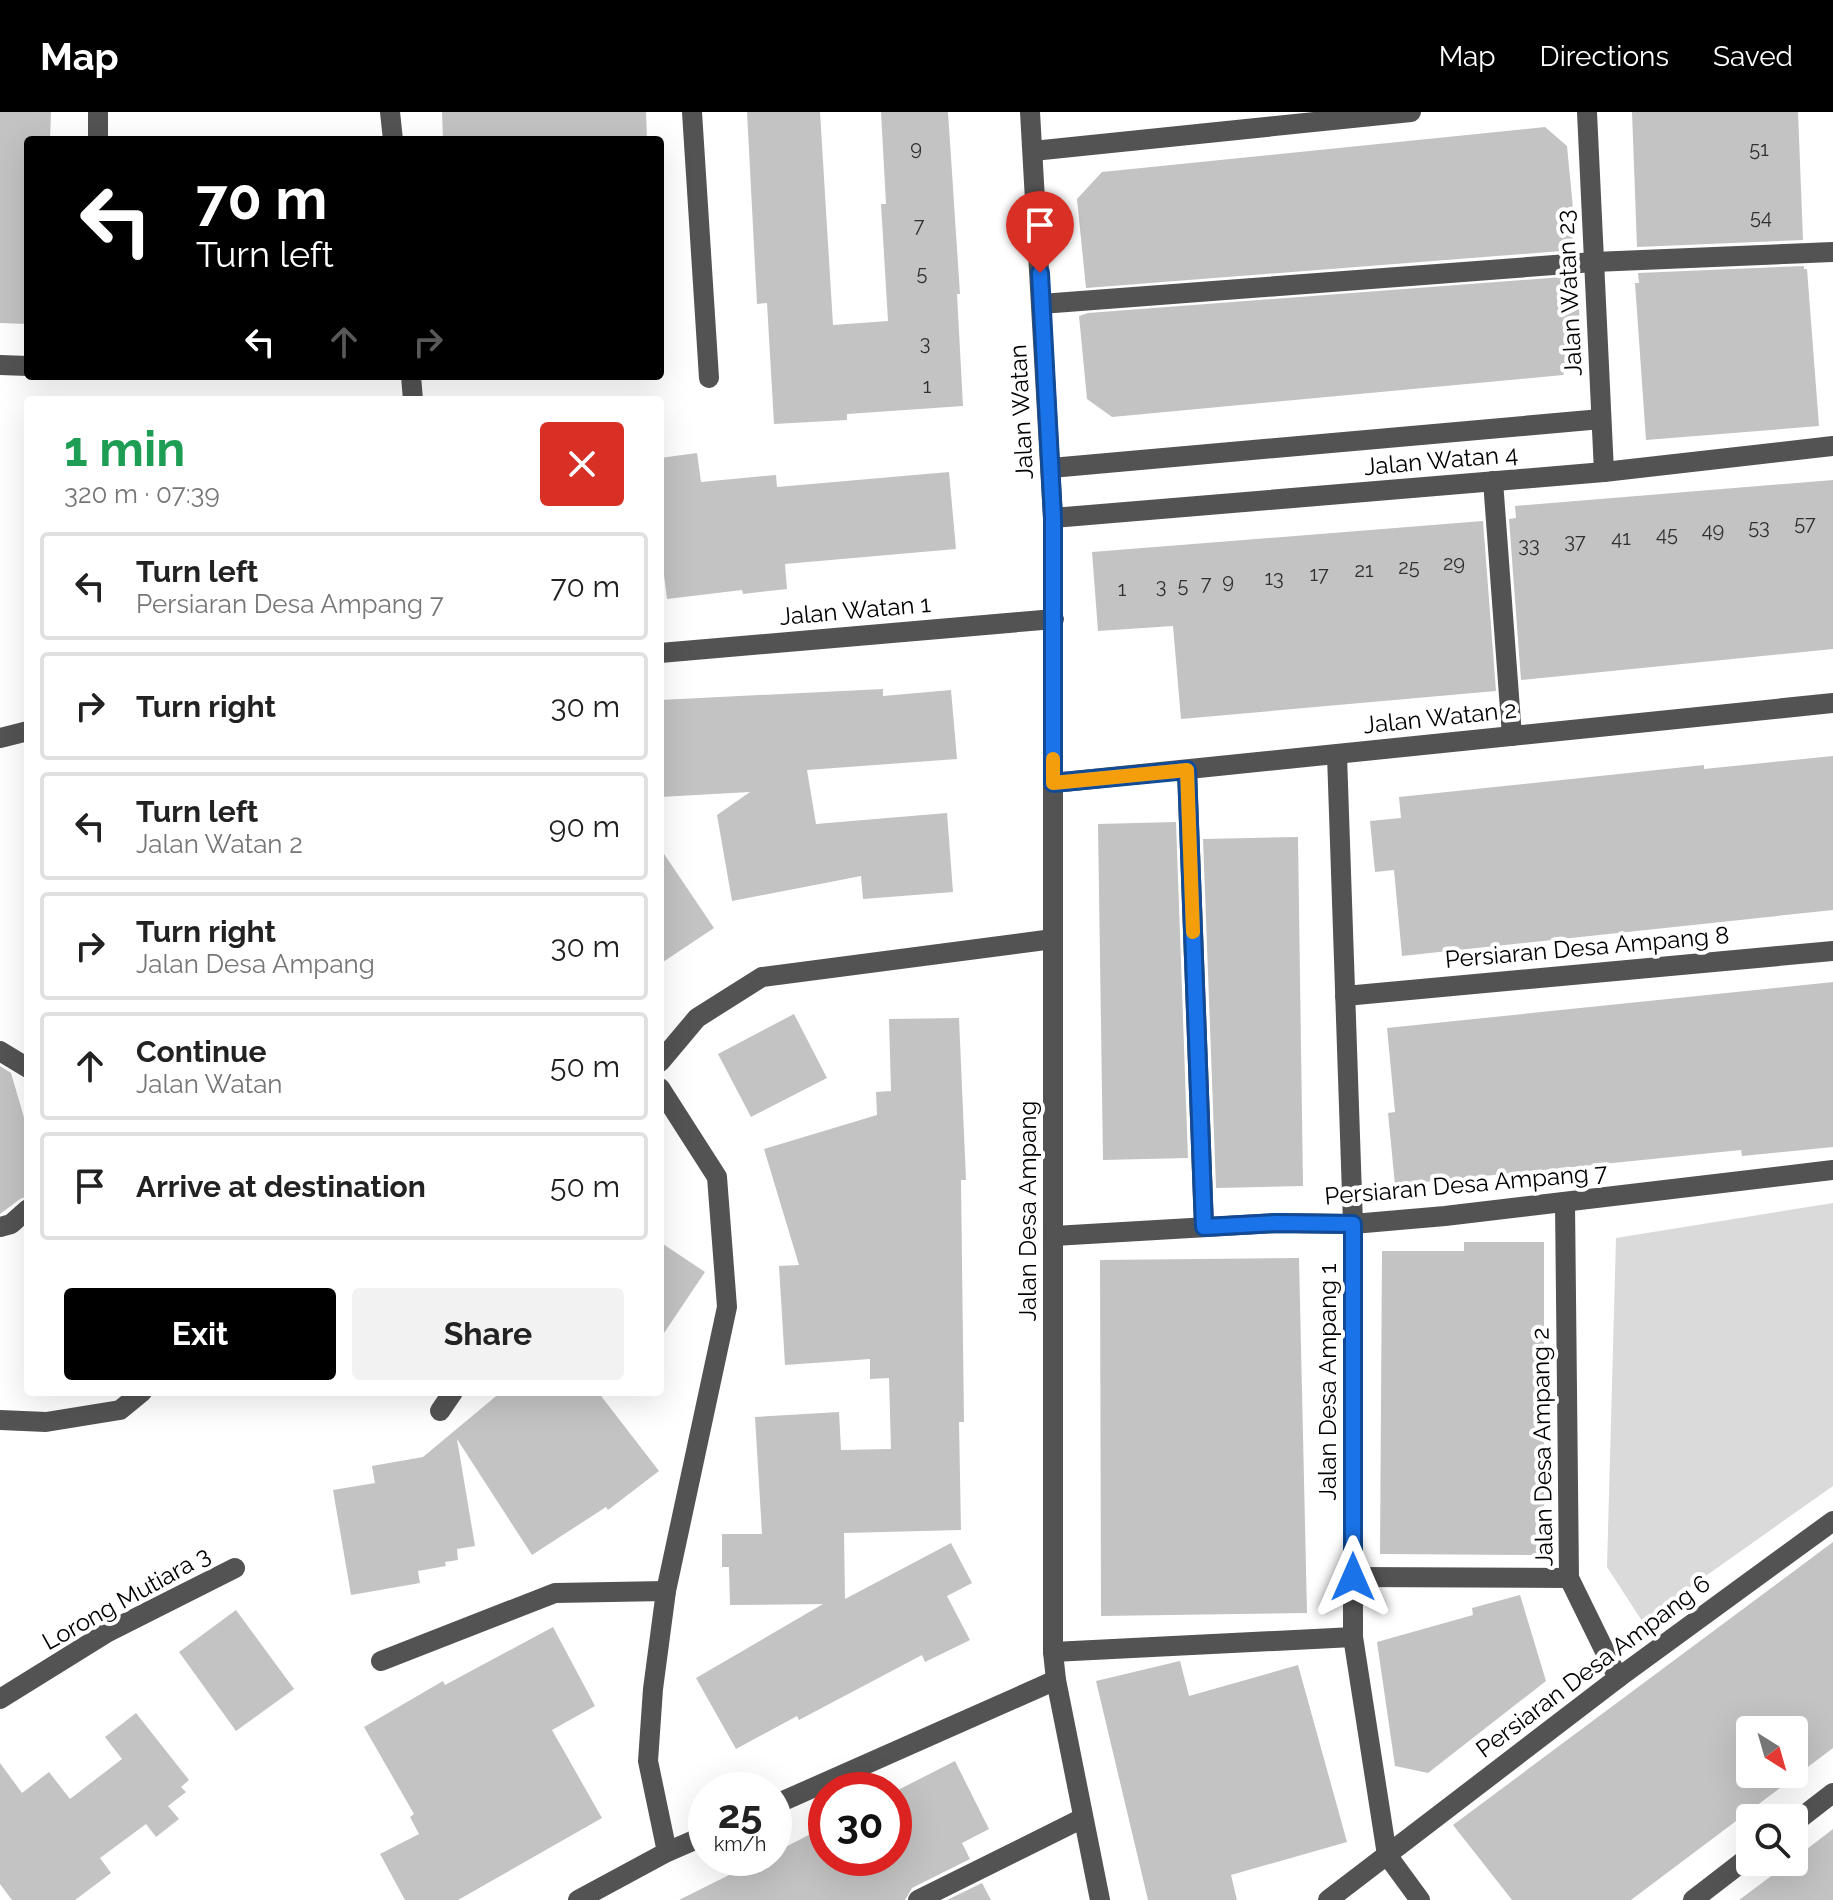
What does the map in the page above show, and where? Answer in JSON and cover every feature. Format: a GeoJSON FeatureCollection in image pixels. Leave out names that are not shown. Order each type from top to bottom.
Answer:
{"type":"FeatureCollection","features":[{"type":"Feature","properties":{"kind":"street"},"geometry":{"type":"LineString","coordinates":[[98,112],[98,136]]}},
{"type":"Feature","properties":{"kind":"street"},"geometry":{"type":"LineString","coordinates":[[390,112],[393,136]]}},
{"type":"Feature","properties":{"kind":"street"},"geometry":{"type":"LineString","coordinates":[[692,112],[709,378]]}},
{"type":"Feature","properties":{"kind":"street","name":"Jalan Watan"},"geometry":{"type":"LineString","coordinates":[[1030,112],[1053,518]]}},
{"type":"Feature","properties":{"kind":"street"},"geometry":{"type":"LineString","coordinates":[[1033,151],[1411,112]]}},
{"type":"Feature","properties":{"kind":"street","name":"Jalan Watan 23"},"geometry":{"type":"LineString","coordinates":[[1587,112],[1604,472]]}},
{"type":"Feature","properties":{"kind":"street"},"geometry":{"type":"LineString","coordinates":[[1041,304],[1594,262],[1833,252]]}},
{"type":"Feature","properties":{"kind":"street"},"geometry":{"type":"LineString","coordinates":[[0,365],[24,366]]}},
{"type":"Feature","properties":{"kind":"street","name":"Jalan Watan 4"},"geometry":{"type":"LineString","coordinates":[[1051,468],[1601,419]]}},
{"type":"Feature","properties":{"kind":"street","name":"Jalan Watan 4"},"geometry":{"type":"LineString","coordinates":[[1053,518],[1604,472],[1833,446]]}},
{"type":"Feature","properties":{"kind":"street"},"geometry":{"type":"LineString","coordinates":[[1493,481],[1512,736]]}},
{"type":"Feature","properties":{"kind":"street","name":"Jalan Desa Ampang"},"geometry":{"type":"LineString","coordinates":[[1053,518],[1053,1652],[1100,1900]]}},
{"type":"Feature","properties":{"kind":"street","name":"Jalan Watan 1"},"geometry":{"type":"LineString","coordinates":[[664,653],[1054,619]]}},
{"type":"Feature","properties":{"kind":"street","name":"Jalan Watan 2"},"geometry":{"type":"LineString","coordinates":[[1053,783],[1833,703]]}},
{"type":"Feature","properties":{"kind":"street"},"geometry":{"type":"LineString","coordinates":[[0,738],[24,732]]}},
{"type":"Feature","properties":{"kind":"street","name":"Jalan Desa Ampang 1"},"geometry":{"type":"LineString","coordinates":[[1337,755],[1353,1224],[1353,1637],[1387,1855],[1420,1900]]}},
{"type":"Feature","properties":{"kind":"street"},"geometry":{"type":"LineString","coordinates":[[1187,770],[1204,1227]]}},
{"type":"Feature","properties":{"kind":"street"},"geometry":{"type":"LineString","coordinates":[[664,1057],[697,1018],[762,977],[1053,939]]}},
{"type":"Feature","properties":{"kind":"street","name":"Persiaran Desa Ampang 8"},"geometry":{"type":"LineString","coordinates":[[1345,996],[1833,951]]}},
{"type":"Feature","properties":{"kind":"street"},"geometry":{"type":"LineString","coordinates":[[0,1051],[24,1066]]}},
{"type":"Feature","properties":{"kind":"street"},"geometry":{"type":"LineString","coordinates":[[664,1094],[717,1177],[727,1307],[666,1591],[653,1689],[648,1761],[667,1852]]}},
{"type":"Feature","properties":{"kind":"street","name":"Persiaran Desa Ampang 7"},"geometry":{"type":"LineString","coordinates":[[1054,1236],[1277,1223],[1353,1224],[1565,1203],[1833,1170]]}},
{"type":"Feature","properties":{"kind":"street","name":"Jalan Desa Ampang 2"},"geometry":{"type":"LineString","coordinates":[[1565,1203],[1569,1578],[1618,1678]]}},
{"type":"Feature","properties":{"kind":"street"},"geometry":{"type":"LineString","coordinates":[[0,1227],[11,1224],[24,1213]]}},
{"type":"Feature","properties":{"kind":"street"},"geometry":{"type":"LineString","coordinates":[[0,1420],[46,1422],[120,1410],[137,1396]]}},
{"type":"Feature","properties":{"kind":"street"},"geometry":{"type":"LineString","coordinates":[[440,1411],[450,1396]]}},
{"type":"Feature","properties":{"kind":"street","name":"Persiaran Desa Ampang 6"},"geometry":{"type":"LineString","coordinates":[[1328,1900],[1618,1678],[1833,1521]]}},
{"type":"Feature","properties":{"kind":"street","name":"Lorong Mutiara 3"},"geometry":{"type":"LineString","coordinates":[[0,1699],[108,1632],[235,1568]]}},
{"type":"Feature","properties":{"kind":"street"},"geometry":{"type":"LineString","coordinates":[[1353,1577],[1569,1578]]}},
{"type":"Feature","properties":{"kind":"street"},"geometry":{"type":"LineString","coordinates":[[381,1661],[555,1593],[666,1591]]}},
{"type":"Feature","properties":{"kind":"street"},"geometry":{"type":"LineString","coordinates":[[1053,1652],[1353,1637]]}},
{"type":"Feature","properties":{"kind":"street"},"geometry":{"type":"LineString","coordinates":[[792,1797],[1056,1680]]}},
{"type":"Feature","properties":{"kind":"street"},"geometry":{"type":"LineString","coordinates":[[1808,1812],[1833,1793]]}},
{"type":"Feature","properties":{"kind":"street"},"geometry":{"type":"LineString","coordinates":[[918,1900],[1083,1818]]}},
{"type":"Feature","properties":{"kind":"street"},"geometry":{"type":"LineString","coordinates":[[578,1900],[688,1843]]}},
{"type":"Feature","properties":{"kind":"street"},"geometry":{"type":"LineString","coordinates":[[1693,1900],[1736,1867]]}},
{"type":"Feature","properties":{"kind":"shaded area"},"geometry":{"type":"Polygon","coordinates":[[[1833,1203],[1833,1486],[1642,1621],[1607,1567],[1616,1238],[1833,1203]]]}},
{"type":"Feature","properties":{"kind":"building"},"geometry":{"type":"Polygon","coordinates":[[[0,112],[51,112],[50,136],[24,136],[24,324],[0,323],[0,112]]]}},
{"type":"Feature","properties":{"kind":"building"},"geometry":{"type":"Polygon","coordinates":[[[442,112],[646,112],[647,136],[443,136],[442,112]]]}},
{"type":"Feature","properties":{"kind":"building"},"geometry":{"type":"Polygon","coordinates":[[[747,112],[820,112],[833,325],[888,321],[881,204],[886,204],[881,112],[948,112],[960,294],[957,294],[963,406],[847,414],[847,420],[774,424],[767,303],[757,304],[747,112]]]}},
{"type":"Feature","properties":{"kind":"building"},"geometry":{"type":"Polygon","coordinates":[[[1632,112],[1798,112],[1803,240],[1637,247],[1632,112]]]}},
{"type":"Feature","properties":{"kind":"building"},"geometry":{"type":"Polygon","coordinates":[[[1545,127],[1567,146],[1575,229],[1572,230],[1574,250],[1086,288],[1077,199],[1102,172],[1545,127]]]}},
{"type":"Feature","properties":{"kind":"building"},"geometry":{"type":"Polygon","coordinates":[[[1804,266],[1807,269],[1819,426],[1646,440],[1635,283],[1639,283],[1638,273],[1804,266]]]}},
{"type":"Feature","properties":{"kind":"building"},"geometry":{"type":"Polygon","coordinates":[[[1576,276],[1582,345],[1563,375],[1112,417],[1087,399],[1079,316],[1088,313],[1576,276]]]}},
{"type":"Feature","properties":{"kind":"building"},"geometry":{"type":"Polygon","coordinates":[[[697,453],[701,482],[776,475],[777,487],[949,472],[956,549],[785,564],[787,589],[743,594],[742,590],[667,599],[664,575],[664,457],[697,453]]]}},
{"type":"Feature","properties":{"kind":"building"},"geometry":{"type":"Polygon","coordinates":[[[1833,480],[1833,649],[1521,680],[1509,519],[1516,518],[1515,506],[1833,480]]]}},
{"type":"Feature","properties":{"kind":"building"},"geometry":{"type":"Polygon","coordinates":[[[1483,521],[1496,691],[1181,719],[1173,626],[1098,631],[1092,552],[1483,521]]]}},
{"type":"Feature","properties":{"kind":"building"},"geometry":{"type":"Polygon","coordinates":[[[883,689],[883,696],[951,690],[957,759],[807,770],[816,824],[947,813],[953,892],[863,899],[861,876],[732,901],[717,815],[750,792],[664,797],[664,700],[883,689]]]}},
{"type":"Feature","properties":{"kind":"building"},"geometry":{"type":"Polygon","coordinates":[[[1833,756],[1833,910],[1402,956],[1394,870],[1375,872],[1370,821],[1401,818],[1399,797],[1704,765],[1704,769],[1833,756]]]}},
{"type":"Feature","properties":{"kind":"building"},"geometry":{"type":"Polygon","coordinates":[[[1176,822],[1188,1158],[1103,1160],[1098,824],[1176,822]]]}},
{"type":"Feature","properties":{"kind":"building"},"geometry":{"type":"Polygon","coordinates":[[[1298,837],[1303,1186],[1216,1188],[1203,839],[1298,837]]]}},
{"type":"Feature","properties":{"kind":"building"},"geometry":{"type":"Polygon","coordinates":[[[664,854],[714,928],[664,961],[664,854]]]}},
{"type":"Feature","properties":{"kind":"building"},"geometry":{"type":"Polygon","coordinates":[[[1833,982],[1833,1147],[1742,1156],[1741,1150],[1395,1185],[1388,1113],[1395,1112],[1387,1028],[1833,982]]]}},
{"type":"Feature","properties":{"kind":"building"},"geometry":{"type":"Polygon","coordinates":[[[794,1014],[827,1078],[751,1117],[718,1054],[794,1014]]]}},
{"type":"Feature","properties":{"kind":"building"},"geometry":{"type":"Polygon","coordinates":[[[959,1018],[966,1180],[961,1180],[964,1422],[959,1422],[961,1530],[844,1533],[845,1599],[951,1543],[972,1583],[947,1596],[970,1640],[925,1662],[922,1655],[799,1720],[797,1716],[736,1749],[696,1678],[823,1604],[730,1605],[729,1567],[722,1567],[722,1534],[762,1534],[755,1417],[839,1412],[841,1450],[891,1449],[889,1378],[870,1379],[870,1359],[785,1365],[779,1266],[799,1265],[764,1149],[877,1115],[876,1092],[891,1091],[889,1019],[959,1018]]]}},
{"type":"Feature","properties":{"kind":"building"},"geometry":{"type":"Polygon","coordinates":[[[0,1066],[11,1073],[24,1117],[24,1198],[0,1214],[0,1066]]]}},
{"type":"Feature","properties":{"kind":"building"},"geometry":{"type":"Polygon","coordinates":[[[1464,1242],[1544,1242],[1544,1555],[1380,1554],[1382,1251],[1464,1251],[1464,1242]]]}},
{"type":"Feature","properties":{"kind":"building"},"geometry":{"type":"Polygon","coordinates":[[[664,1245],[705,1272],[664,1333],[664,1245]]]}},
{"type":"Feature","properties":{"kind":"building"},"geometry":{"type":"Polygon","coordinates":[[[1299,1258],[1307,1613],[1101,1616],[1100,1260],[1299,1258]]]}},
{"type":"Feature","properties":{"kind":"building"},"geometry":{"type":"Polygon","coordinates":[[[496,1396],[601,1396],[659,1471],[608,1510],[606,1507],[532,1555],[457,1439],[475,1546],[457,1549],[458,1560],[445,1562],[446,1566],[418,1571],[420,1583],[351,1595],[333,1490],[375,1483],[372,1466],[423,1457],[496,1396]]]}},
{"type":"Feature","properties":{"kind":"building"},"geometry":{"type":"Polygon","coordinates":[[[1833,1542],[1833,1748],[1808,1767],[1808,1716],[1736,1716],[1736,1788],[1780,1788],[1759,1804],[1736,1804],[1736,1821],[1631,1900],[1512,1900],[1453,1825],[1833,1542]]]}},
{"type":"Feature","properties":{"kind":"building"},"geometry":{"type":"Polygon","coordinates":[[[1520,1595],[1546,1681],[1428,1773],[1395,1766],[1377,1642],[1473,1615],[1472,1608],[1520,1595]]]}},
{"type":"Feature","properties":{"kind":"building"},"geometry":{"type":"Polygon","coordinates":[[[236,1610],[294,1689],[236,1731],[179,1652],[236,1610]]]}},
{"type":"Feature","properties":{"kind":"building"},"geometry":{"type":"Polygon","coordinates":[[[553,1627],[595,1706],[552,1730],[602,1818],[458,1900],[405,1900],[380,1854],[419,1834],[410,1817],[414,1814],[364,1727],[443,1681],[445,1685],[553,1627]]]}},
{"type":"Feature","properties":{"kind":"building"},"geometry":{"type":"Polygon","coordinates":[[[1180,1661],[1189,1696],[1298,1665],[1347,1842],[1231,1875],[1237,1900],[1148,1900],[1096,1681],[1180,1661]]]}},
{"type":"Feature","properties":{"kind":"building"},"geometry":{"type":"Polygon","coordinates":[[[136,1713],[189,1780],[181,1787],[186,1792],[168,1806],[179,1819],[156,1837],[146,1824],[100,1858],[111,1873],[75,1900],[12,1900],[0,1884],[0,1763],[22,1793],[49,1772],[70,1799],[122,1759],[105,1737],[136,1713]]]}},
{"type":"Feature","properties":{"kind":"building"},"geometry":{"type":"Polygon","coordinates":[[[955,1761],[989,1829],[962,1843],[970,1859],[912,1888],[905,1900],[679,1900],[727,1876],[792,1876],[792,1844],[808,1835],[808,1876],[912,1876],[912,1783],[955,1761]]]}},
{"type":"Feature","properties":{"kind":"building"},"geometry":{"type":"Polygon","coordinates":[[[1833,1829],[1833,1900],[1739,1900],[1771,1876],[1808,1876],[1808,1848],[1833,1829]]]}},
{"type":"Feature","properties":{"kind":"building"},"geometry":{"type":"Polygon","coordinates":[[[982,1883],[991,1900],[947,1900],[982,1883]]]}},
{"type":"Feature","properties":{"kind":"slow traffic"},"geometry":{"type":"LineString","coordinates":[[1053,759],[1053,783],[1187,770],[1193,932]]}},
{"type":"Feature","properties":{"kind":"route"},"geometry":{"type":"LineString","coordinates":[[1040,273],[1053,518],[1053,783],[1187,770],[1204,1227],[1277,1223],[1353,1224],[1353,1577]]}}]}
